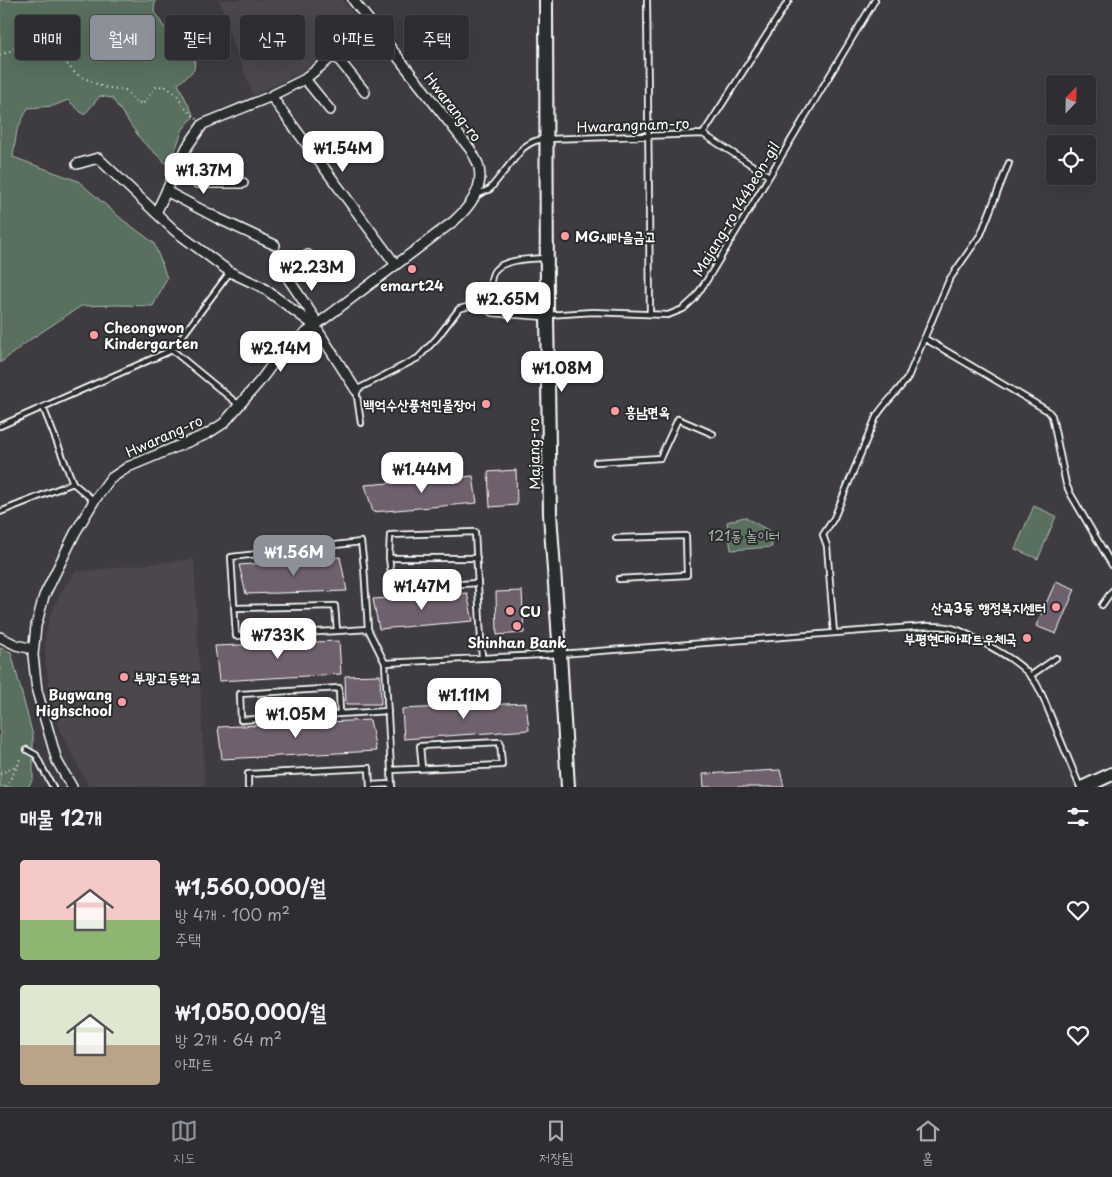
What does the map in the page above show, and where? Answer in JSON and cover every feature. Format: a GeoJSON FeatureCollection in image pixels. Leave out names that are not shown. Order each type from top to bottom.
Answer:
{"type":"FeatureCollection","features":[{"type":"Feature","properties":{"kind":"main road","name":"Majang-ro"},"geometry":{"type":"LineString","coordinates":[[546,0],[550,514],[568,787]]}},
{"type":"Feature","properties":{"kind":"main road"},"geometry":{"type":"LineString","coordinates":[[1084,787],[1112,775]]}},
{"type":"Feature","properties":{"kind":"street","name":"Hwarang-ro"},"geometry":{"type":"LineString","coordinates":[[352,0],[363,15]]}},
{"type":"Feature","properties":{"kind":"street","name":"Hwarang-ro"},"geometry":{"type":"LineString","coordinates":[[72,787],[57,761],[37,691],[33,655],[36,626],[44,596],[75,533],[94,501],[110,479],[128,467],[207,434],[224,423],[283,350],[454,221],[464,212],[475,196],[480,175],[478,162],[470,149],[394,54]]}},
{"type":"Feature","properties":{"kind":"street"},"geometry":{"type":"LineString","coordinates":[[156,213],[187,147],[203,124],[272,96],[305,79],[328,60]]}},
{"type":"Feature","properties":{"kind":"street"},"geometry":{"type":"LineString","coordinates":[[340,60],[365,92]]}},
{"type":"Feature","properties":{"kind":"street"},"geometry":{"type":"LineString","coordinates":[[305,79],[330,110]]}},
{"type":"Feature","properties":{"kind":"street"},"geometry":{"type":"LineString","coordinates":[[272,96],[396,265]]}},
{"type":"Feature","properties":{"kind":"street"},"geometry":{"type":"LineString","coordinates":[[77,164],[98,158],[175,231],[230,272],[262,287],[315,326],[356,390]]}},
{"type":"Feature","properties":{"kind":"street"},"geometry":{"type":"LineString","coordinates":[[176,170],[198,183],[243,183]]}},
{"type":"Feature","properties":{"kind":"street"},"geometry":{"type":"LineString","coordinates":[[166,191],[217,218],[275,245]]}},
{"type":"Feature","properties":{"kind":"street"},"geometry":{"type":"LineString","coordinates":[[308,255],[292,263],[287,268],[285,274],[314,317],[315,326]]}},
{"type":"Feature","properties":{"kind":"street"},"geometry":{"type":"LineString","coordinates":[[490,305],[493,311],[547,315]]}},
{"type":"Feature","properties":{"kind":"street"},"geometry":{"type":"LineString","coordinates":[[0,636],[16,645],[34,649]]}},
{"type":"Feature","properties":{"kind":"lane"},"geometry":{"type":"LineString","coordinates":[[647,0],[650,314]]}},
{"type":"Feature","properties":{"kind":"lane"},"geometry":{"type":"LineString","coordinates":[[703,134],[789,0]]}},
{"type":"Feature","properties":{"kind":"lane","name":"Majang-ro 144beon-gil"},"geometry":{"type":"LineString","coordinates":[[547,315],[592,312],[668,315],[683,309],[694,299],[873,1]]}},
{"type":"Feature","properties":{"kind":"lane","name":"Hwarangnam-ro"},"geometry":{"type":"LineString","coordinates":[[475,196],[490,189],[523,148],[538,139],[703,134],[768,176]]}},
{"type":"Feature","properties":{"kind":"lane"},"geometry":{"type":"LineString","coordinates":[[834,633],[827,546],[823,535],[834,518],[876,417],[882,407],[908,377],[950,280],[981,234],[1009,162]]}},
{"type":"Feature","properties":{"kind":"lane"},"geometry":{"type":"LineString","coordinates":[[361,423],[356,390],[418,358],[438,338],[459,309],[470,306],[490,305],[494,270],[515,261],[547,258]]}},
{"type":"Feature","properties":{"kind":"lane"},"geometry":{"type":"LineString","coordinates":[[0,426],[172,350],[230,272]]}},
{"type":"Feature","properties":{"kind":"lane"},"geometry":{"type":"LineString","coordinates":[[924,338],[1048,411],[1052,416],[1066,484],[1112,565]]}},
{"type":"Feature","properties":{"kind":"lane"},"geometry":{"type":"LineString","coordinates":[[172,350],[239,405]]}},
{"type":"Feature","properties":{"kind":"lane"},"geometry":{"type":"LineString","coordinates":[[44,407],[73,482],[94,501]]}},
{"type":"Feature","properties":{"kind":"lane"},"geometry":{"type":"LineString","coordinates":[[596,462],[660,458],[678,419],[713,434]]}},
{"type":"Feature","properties":{"kind":"lane"},"geometry":{"type":"LineString","coordinates":[[0,512],[73,482]]}},
{"type":"Feature","properties":{"kind":"lane"},"geometry":{"type":"LineString","coordinates":[[478,583],[393,588],[389,558],[390,535],[475,532],[476,558],[478,583],[482,658]]}},
{"type":"Feature","properties":{"kind":"lane"},"geometry":{"type":"LineString","coordinates":[[616,538],[686,536],[687,575],[619,579]]}},
{"type":"Feature","properties":{"kind":"lane"},"geometry":{"type":"LineString","coordinates":[[248,787],[248,774],[369,768],[370,786],[391,786],[385,663],[368,628],[361,542],[231,557],[236,636],[368,628]]}},
{"type":"Feature","properties":{"kind":"lane"},"geometry":{"type":"LineString","coordinates":[[389,558],[476,558]]}},
{"type":"Feature","properties":{"kind":"lane"},"geometry":{"type":"LineString","coordinates":[[1102,605],[1112,591]]}},
{"type":"Feature","properties":{"kind":"lane"},"geometry":{"type":"LineString","coordinates":[[234,608],[335,606],[337,631]]}},
{"type":"Feature","properties":{"kind":"lane"},"geometry":{"type":"LineString","coordinates":[[385,663],[560,654],[942,626],[957,630],[1005,655],[1021,666],[1037,684],[1080,787]]}},
{"type":"Feature","properties":{"kind":"lane"},"geometry":{"type":"LineString","coordinates":[[1030,676],[1056,658]]}},
{"type":"Feature","properties":{"kind":"lane"},"geometry":{"type":"LineString","coordinates":[[340,714],[339,688],[240,694],[241,720],[340,714],[388,711]]}},
{"type":"Feature","properties":{"kind":"lane"},"geometry":{"type":"LineString","coordinates":[[391,770],[502,765],[500,742],[420,746],[422,768]]}},
{"type":"Feature","properties":{"kind":"lane"},"geometry":{"type":"LineString","coordinates":[[27,750],[36,755],[53,787]]}},
{"type":"Feature","properties":{"kind":"path"},"geometry":{"type":"LineString","coordinates":[[0,55],[19,45],[29,45],[47,51],[65,62],[76,74],[103,87],[126,90],[134,101],[143,104],[157,86],[166,88],[177,95],[184,107],[203,124]]}},
{"type":"Feature","properties":{"kind":"path"},"geometry":{"type":"LineString","coordinates":[[6,787],[21,756],[27,750]]}},
{"type":"Feature","properties":{"kind":"path"},"geometry":{"type":"LineString","coordinates":[[0,774],[18,764]]}},
{"type":"Feature","properties":{"kind":"shaded area"},"geometry":{"type":"Polygon","coordinates":[[[219,0],[342,0],[354,15],[315,15],[316,60],[299,74],[253,95],[230,35],[230,15],[224,15],[219,0]]]}},
{"type":"Feature","properties":{"kind":"shaded area","name":"부광고등학교"},"geometry":{"type":"Polygon","coordinates":[[[194,559],[205,787],[89,787],[61,732],[50,690],[45,640],[49,619],[59,595],[75,572],[194,559]]]}},
{"type":"Feature","properties":{"kind":"green space"},"geometry":{"type":"Polygon","coordinates":[[[0,0],[155,0],[154,11],[165,28],[165,60],[195,60],[194,70],[178,84],[194,116],[183,129],[169,166],[142,141],[112,98],[100,96],[84,115],[68,100],[53,106],[28,108],[17,130],[13,157],[78,181],[123,220],[154,243],[167,278],[153,306],[81,306],[31,339],[0,363],[0,0]]]}},
{"type":"Feature","properties":{"kind":"green space"},"geometry":{"type":"Polygon","coordinates":[[[1034,506],[1056,516],[1038,559],[1015,549],[1034,506]]]}},
{"type":"Feature","properties":{"kind":"green space","name":"121동 놀이터"},"geometry":{"type":"Polygon","coordinates":[[[744,517],[770,531],[772,547],[731,550],[727,522],[744,517]]]}},
{"type":"Feature","properties":{"kind":"green space"},"geometry":{"type":"Polygon","coordinates":[[[0,648],[11,652],[33,736],[33,779],[28,787],[0,787],[0,648]]]}},
{"type":"Feature","properties":{"kind":"building"},"geometry":{"type":"Polygon","coordinates":[[[516,470],[517,505],[490,507],[488,472],[516,470]]]}},
{"type":"Feature","properties":{"kind":"building"},"geometry":{"type":"Polygon","coordinates":[[[473,476],[477,503],[373,512],[365,485],[473,476]]]}},
{"type":"Feature","properties":{"kind":"building"},"geometry":{"type":"Polygon","coordinates":[[[340,557],[347,591],[246,594],[239,565],[340,557]]]}},
{"type":"Feature","properties":{"kind":"building","name":"산곡3동 행정복지센터"},"geometry":{"type":"Polygon","coordinates":[[[1056,581],[1075,589],[1056,634],[1036,626],[1056,581]]]}},
{"type":"Feature","properties":{"kind":"building"},"geometry":{"type":"Polygon","coordinates":[[[522,591],[524,633],[497,635],[496,592],[522,591]]]}},
{"type":"Feature","properties":{"kind":"building"},"geometry":{"type":"Polygon","coordinates":[[[467,593],[473,621],[379,629],[373,599],[467,593]]]}},
{"type":"Feature","properties":{"kind":"building"},"geometry":{"type":"Polygon","coordinates":[[[339,641],[341,674],[219,681],[215,646],[339,641]]]}},
{"type":"Feature","properties":{"kind":"building"},"geometry":{"type":"Polygon","coordinates":[[[380,675],[381,704],[346,704],[345,676],[380,675]]]}},
{"type":"Feature","properties":{"kind":"building"},"geometry":{"type":"Polygon","coordinates":[[[526,703],[529,730],[404,739],[402,709],[526,703]]]}},
{"type":"Feature","properties":{"kind":"building"},"geometry":{"type":"Polygon","coordinates":[[[370,720],[376,751],[222,759],[218,727],[370,720]]]}},
{"type":"Feature","properties":{"kind":"building"},"geometry":{"type":"Polygon","coordinates":[[[780,770],[784,787],[704,787],[703,774],[780,770]]]}},
{"type":"Feature","properties":{"kind":"place","name":"MG새마을금고"},"geometry":{"type":"Point","coordinates":[565,236]}},
{"type":"Feature","properties":{"kind":"place","name":"emart24"},"geometry":{"type":"Point","coordinates":[412,269]}},
{"type":"Feature","properties":{"kind":"place","name":"Cheongwon Kindergarten"},"geometry":{"type":"Point","coordinates":[94,335]}},
{"type":"Feature","properties":{"kind":"place","name":"백억수산풍천민물장어"},"geometry":{"type":"Point","coordinates":[486,404]}},
{"type":"Feature","properties":{"kind":"place","name":"흥남면옥"},"geometry":{"type":"Point","coordinates":[615,411]}},
{"type":"Feature","properties":{"kind":"place","name":"산곡3동 행정복지센터"},"geometry":{"type":"Point","coordinates":[1056,607]}},
{"type":"Feature","properties":{"kind":"place","name":"CU"},"geometry":{"type":"Point","coordinates":[510,611]}},
{"type":"Feature","properties":{"kind":"place","name":"Shinhan Bank"},"geometry":{"type":"Point","coordinates":[517,626]}},
{"type":"Feature","properties":{"kind":"place","name":"부평현대아파트우체국"},"geometry":{"type":"Point","coordinates":[1027,638]}},
{"type":"Feature","properties":{"kind":"place","name":"부광고등학교"},"geometry":{"type":"Point","coordinates":[124,677]}},
{"type":"Feature","properties":{"kind":"place","name":"Bugwang Highschool"},"geometry":{"type":"Point","coordinates":[122,702]}}]}
